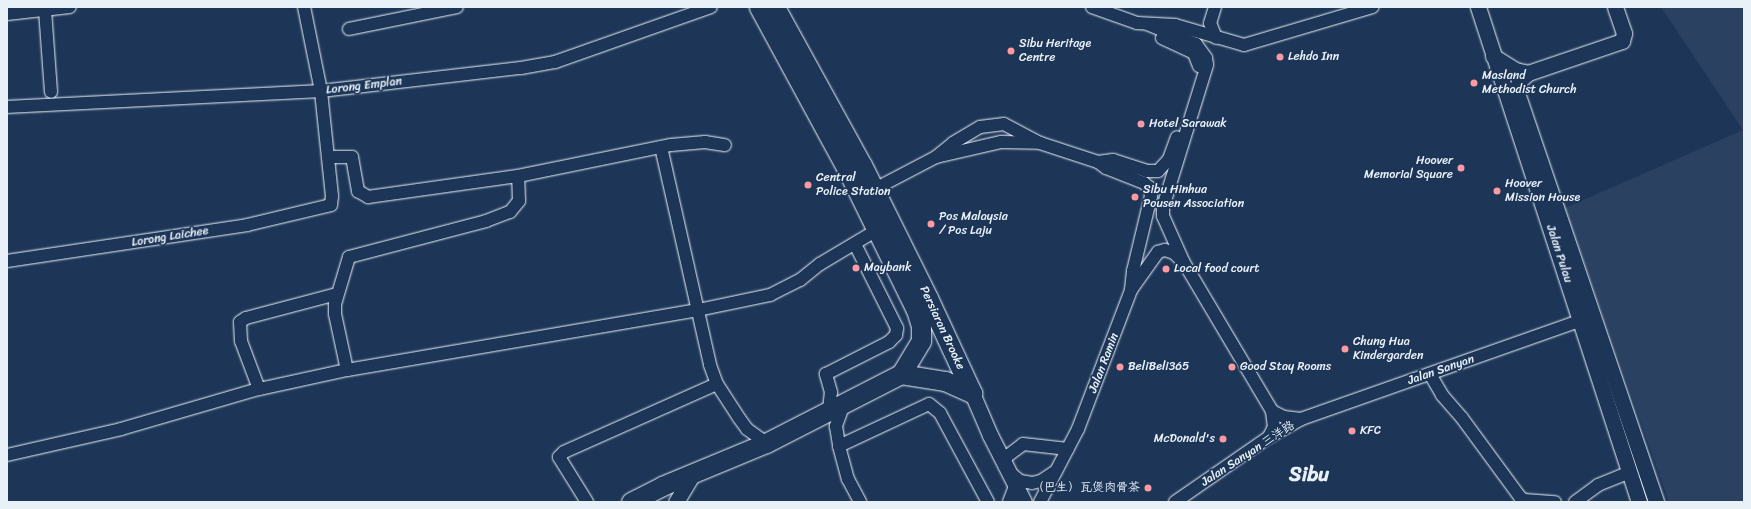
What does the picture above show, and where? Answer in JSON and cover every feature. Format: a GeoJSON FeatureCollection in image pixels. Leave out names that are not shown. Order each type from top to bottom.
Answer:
{"type":"FeatureCollection","features":[{"type":"Feature","properties":{"kind":"main road","name":"Persiaran Brooke"},"geometry":{"type":"LineString","coordinates":[[759,7],[928,298],[972,393]]}},
{"type":"Feature","properties":{"kind":"main road","name":"Persiaran Brooke"},"geometry":{"type":"LineString","coordinates":[[775,7],[867,193],[877,230],[916,310],[921,326],[919,347],[901,374],[945,381],[972,393]]}},
{"type":"Feature","properties":{"kind":"main road"},"geometry":{"type":"LineString","coordinates":[[631,502],[662,486],[692,475],[766,443],[837,405],[901,374]]}},
{"type":"Feature","properties":{"kind":"street"},"geometry":{"type":"LineString","coordinates":[[8,12],[70,7]]}},
{"type":"Feature","properties":{"kind":"street"},"geometry":{"type":"LineString","coordinates":[[304,7],[321,91],[328,157],[352,157],[358,191],[368,197],[518,176],[660,147],[705,142],[725,145]]}},
{"type":"Feature","properties":{"kind":"street"},"geometry":{"type":"LineString","coordinates":[[349,29],[457,7]]}},
{"type":"Feature","properties":{"kind":"street","name":"Lorong Emplan"},"geometry":{"type":"LineString","coordinates":[[7,107],[321,91],[555,62],[710,7]]}},
{"type":"Feature","properties":{"kind":"street"},"geometry":{"type":"LineString","coordinates":[[1092,7],[1196,44],[1203,52],[1207,65],[1163,207],[1163,216],[1167,228],[1183,261],[1272,411],[1274,427],[1269,437]]}},
{"type":"Feature","properties":{"kind":"street"},"geometry":{"type":"LineString","coordinates":[[1200,33],[1210,23],[1215,7]]}},
{"type":"Feature","properties":{"kind":"street"},"geometry":{"type":"LineString","coordinates":[[1142,24],[1175,25],[1239,44],[1249,44],[1372,7]]}},
{"type":"Feature","properties":{"kind":"street","name":"Jalan Pulau"},"geometry":{"type":"LineString","coordinates":[[1478,7],[1639,502]]}},
{"type":"Feature","properties":{"kind":"street"},"geometry":{"type":"LineString","coordinates":[[1493,56],[1508,67],[1528,73],[1622,41],[1624,33],[1615,7]]}},
{"type":"Feature","properties":{"kind":"street"},"geometry":{"type":"LineString","coordinates":[[45,10],[51,92]]}},
{"type":"Feature","properties":{"kind":"street"},"geometry":{"type":"LineString","coordinates":[[1210,23],[1216,38]]}},
{"type":"Feature","properties":{"kind":"street"},"geometry":{"type":"LineString","coordinates":[[1098,162],[1113,160],[1146,171],[1158,171],[1164,167],[1179,132],[1199,67],[1194,53],[1147,30],[1142,24]]}},
{"type":"Feature","properties":{"kind":"street","name":"Jalan Pulau"},"geometry":{"type":"LineString","coordinates":[[1528,73],[1516,86],[1519,100],[1656,502]]}},
{"type":"Feature","properties":{"kind":"street"},"geometry":{"type":"LineString","coordinates":[[867,193],[936,157],[966,134],[989,125],[1004,124],[1040,143],[1098,162],[1106,168],[1144,183],[1150,188],[1152,196],[1133,271],[1131,290]]}},
{"type":"Feature","properties":{"kind":"street"},"geometry":{"type":"LineString","coordinates":[[936,157],[1001,142],[1040,143]]}},
{"type":"Feature","properties":{"kind":"street"},"geometry":{"type":"LineString","coordinates":[[660,147],[710,365],[717,384],[739,418],[747,429],[766,443]]}},
{"type":"Feature","properties":{"kind":"street","name":"Lorong Laichee"},"geometry":{"type":"LineString","coordinates":[[7,261],[248,225],[330,205],[332,196],[328,157]]}},
{"type":"Feature","properties":{"kind":"street"},"geometry":{"type":"LineString","coordinates":[[347,370],[334,314],[337,294],[351,255],[486,221],[510,212],[518,202],[518,176]]}},
{"type":"Feature","properties":{"kind":"street"},"geometry":{"type":"LineString","coordinates":[[7,454],[121,429],[259,389],[347,370],[698,310],[770,295],[800,280],[813,270],[877,230]]}},
{"type":"Feature","properties":{"kind":"street"},"geometry":{"type":"LineString","coordinates":[[855,244],[897,328],[896,335],[889,342],[826,374],[831,392],[837,405],[836,426],[839,446],[848,479],[860,502]]}},
{"type":"Feature","properties":{"kind":"street","name":"Jalan Ramin"},"geometry":{"type":"LineString","coordinates":[[1040,502],[1068,450],[1131,290],[1158,252],[1165,250],[1174,253],[1183,261]]}},
{"type":"Feature","properties":{"kind":"street"},"geometry":{"type":"LineString","coordinates":[[259,389],[240,338],[240,322],[246,318],[337,294]]}},
{"type":"Feature","properties":{"kind":"street","name":"Jalan Sanyan"},"geometry":{"type":"LineString","coordinates":[[1301,419],[1580,321]]}},
{"type":"Feature","properties":{"kind":"street"},"geometry":{"type":"LineString","coordinates":[[1430,374],[1442,395],[1462,418],[1520,497],[1524,500],[1556,502]]}},
{"type":"Feature","properties":{"kind":"street"},"geometry":{"type":"LineString","coordinates":[[587,502],[559,457],[564,452],[717,384]]}},
{"type":"Feature","properties":{"kind":"street"},"geometry":{"type":"LineString","coordinates":[[972,393],[1015,486],[1024,502]]}},
{"type":"Feature","properties":{"kind":"street"},"geometry":{"type":"LineString","coordinates":[[839,446],[930,404],[940,413],[988,502]]}},
{"type":"Feature","properties":{"kind":"street"},"geometry":{"type":"LineString","coordinates":[[1272,411],[1284,417],[1301,419]]}},
{"type":"Feature","properties":{"kind":"street","name":"Jalan Sanyan 三洋路"},"geometry":{"type":"LineString","coordinates":[[1176,502],[1269,437],[1301,419]]}},
{"type":"Feature","properties":{"kind":"street"},"geometry":{"type":"LineString","coordinates":[[1058,469],[1041,481],[1032,483],[1020,481],[1007,469],[1006,457],[1023,444],[1068,450]]}},
{"type":"Feature","properties":{"kind":"street"},"geometry":{"type":"LineString","coordinates":[[1575,502],[1598,485],[1630,472]]}},
{"type":"Feature","properties":{"kind":"street"},"geometry":{"type":"LineString","coordinates":[[676,500],[692,475]]}},
{"type":"Feature","properties":{"kind":"street"},"geometry":{"type":"LineString","coordinates":[[1009,502],[1015,486]]}},
{"type":"Feature","properties":{"kind":"shaded area"},"geometry":{"type":"Polygon","coordinates":[[[1661,7],[1744,7],[1744,502],[1669,502],[1565,208],[1743,130],[1661,7]]]}},
{"type":"Feature","properties":{"kind":"place","name":"Sibu Heritage Centre"},"geometry":{"type":"Point","coordinates":[1011,51]}},
{"type":"Feature","properties":{"kind":"place","name":"Lehdo Inn"},"geometry":{"type":"Point","coordinates":[1280,57]}},
{"type":"Feature","properties":{"kind":"place","name":"Masland Methodist Church"},"geometry":{"type":"Point","coordinates":[1474,83]}},
{"type":"Feature","properties":{"kind":"place","name":"Hotel Sarawak"},"geometry":{"type":"Point","coordinates":[1141,124]}},
{"type":"Feature","properties":{"kind":"place","name":"Hoover Memorial Square"},"geometry":{"type":"Point","coordinates":[1461,168]}},
{"type":"Feature","properties":{"kind":"place","name":"Central Police Station"},"geometry":{"type":"Point","coordinates":[808,185]}},
{"type":"Feature","properties":{"kind":"place","name":"Hoover Mission House"},"geometry":{"type":"Point","coordinates":[1497,191]}},
{"type":"Feature","properties":{"kind":"place","name":"Sibu Hinhua Pousen Association"},"geometry":{"type":"Point","coordinates":[1135,197]}},
{"type":"Feature","properties":{"kind":"place","name":"Pos Malaysia / Pos Laju"},"geometry":{"type":"Point","coordinates":[931,224]}},
{"type":"Feature","properties":{"kind":"place","name":"Maybank"},"geometry":{"type":"Point","coordinates":[856,268]}},
{"type":"Feature","properties":{"kind":"place","name":"Local food court"},"geometry":{"type":"Point","coordinates":[1166,269]}},
{"type":"Feature","properties":{"kind":"place","name":"Chung Hua Kindergarden"},"geometry":{"type":"Point","coordinates":[1345,349]}},
{"type":"Feature","properties":{"kind":"place","name":"BeliBeli365"},"geometry":{"type":"Point","coordinates":[1120,367]}},
{"type":"Feature","properties":{"kind":"place","name":"Good Stay Rooms"},"geometry":{"type":"Point","coordinates":[1232,367]}},
{"type":"Feature","properties":{"kind":"place","name":"KFC"},"geometry":{"type":"Point","coordinates":[1352,431]}},
{"type":"Feature","properties":{"kind":"place","name":"McDonald's"},"geometry":{"type":"Point","coordinates":[1223,439]}},
{"type":"Feature","properties":{"kind":"place","name":"（巴生）瓦煲肉骨茶"},"geometry":{"type":"Point","coordinates":[1148,488]}},
{"type":"Feature","properties":{"kind":"district","name":"Sibu"},"geometry":{"type":"Point","coordinates":[1309,474]}}]}
